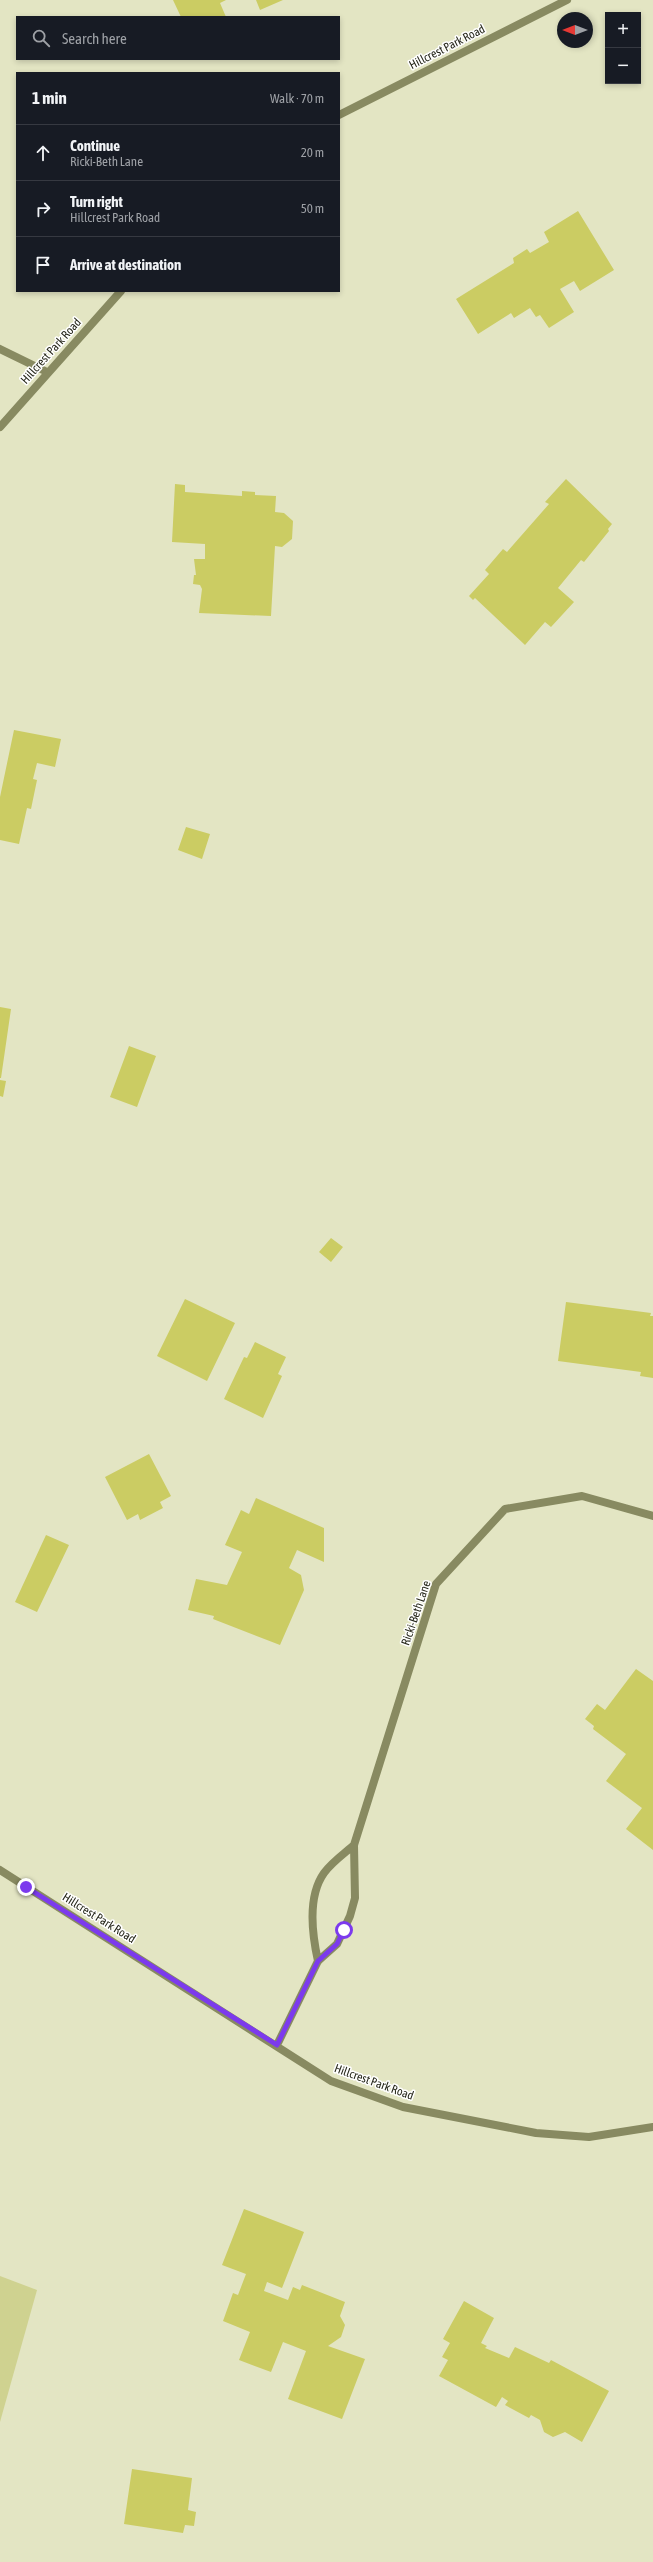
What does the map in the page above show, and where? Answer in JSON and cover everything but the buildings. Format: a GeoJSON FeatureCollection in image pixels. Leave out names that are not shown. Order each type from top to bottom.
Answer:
{"type":"FeatureCollection","features":[{"type":"Feature","properties":{"kind":"street","name":"Hillcrest Park Road"},"geometry":{"type":"LineString","coordinates":[[340,114],[567,0]]}},
{"type":"Feature","properties":{"kind":"street","name":"Hillcrest Park Road"},"geometry":{"type":"LineString","coordinates":[[0,427],[47,372],[120,292]]}},
{"type":"Feature","properties":{"kind":"street"},"geometry":{"type":"LineString","coordinates":[[0,349],[47,372]]}},
{"type":"Feature","properties":{"kind":"street","name":"Ricki-Beth Lane"},"geometry":{"type":"LineString","coordinates":[[277,2045],[318,1961],[337,1944],[350,1916],[355,1898],[354,1845],[436,1584],[505,1509],[582,1496],[653,1516]]}},
{"type":"Feature","properties":{"kind":"street","name":"Ricki-Beth Lane"},"geometry":{"type":"LineString","coordinates":[[318,1961],[313,1940],[315,1896],[324,1873],[354,1845]]}},
{"type":"Feature","properties":{"kind":"street","name":"Hillcrest Park Road"},"geometry":{"type":"LineString","coordinates":[[0,1870],[332,2081],[403,2107],[536,2133],[582,2137],[653,2127]]}},
{"type":"Feature","properties":{"kind":"green space"},"geometry":{"type":"Polygon","coordinates":[[[0,2276],[37,2290],[0,2422],[0,2276]]]}},
{"type":"Feature","properties":{"kind":"route"},"geometry":{"type":"LineString","coordinates":[[26,1887],[277,2045],[306,1982],[318,1961],[337,1944],[344,1930]]}}]}
